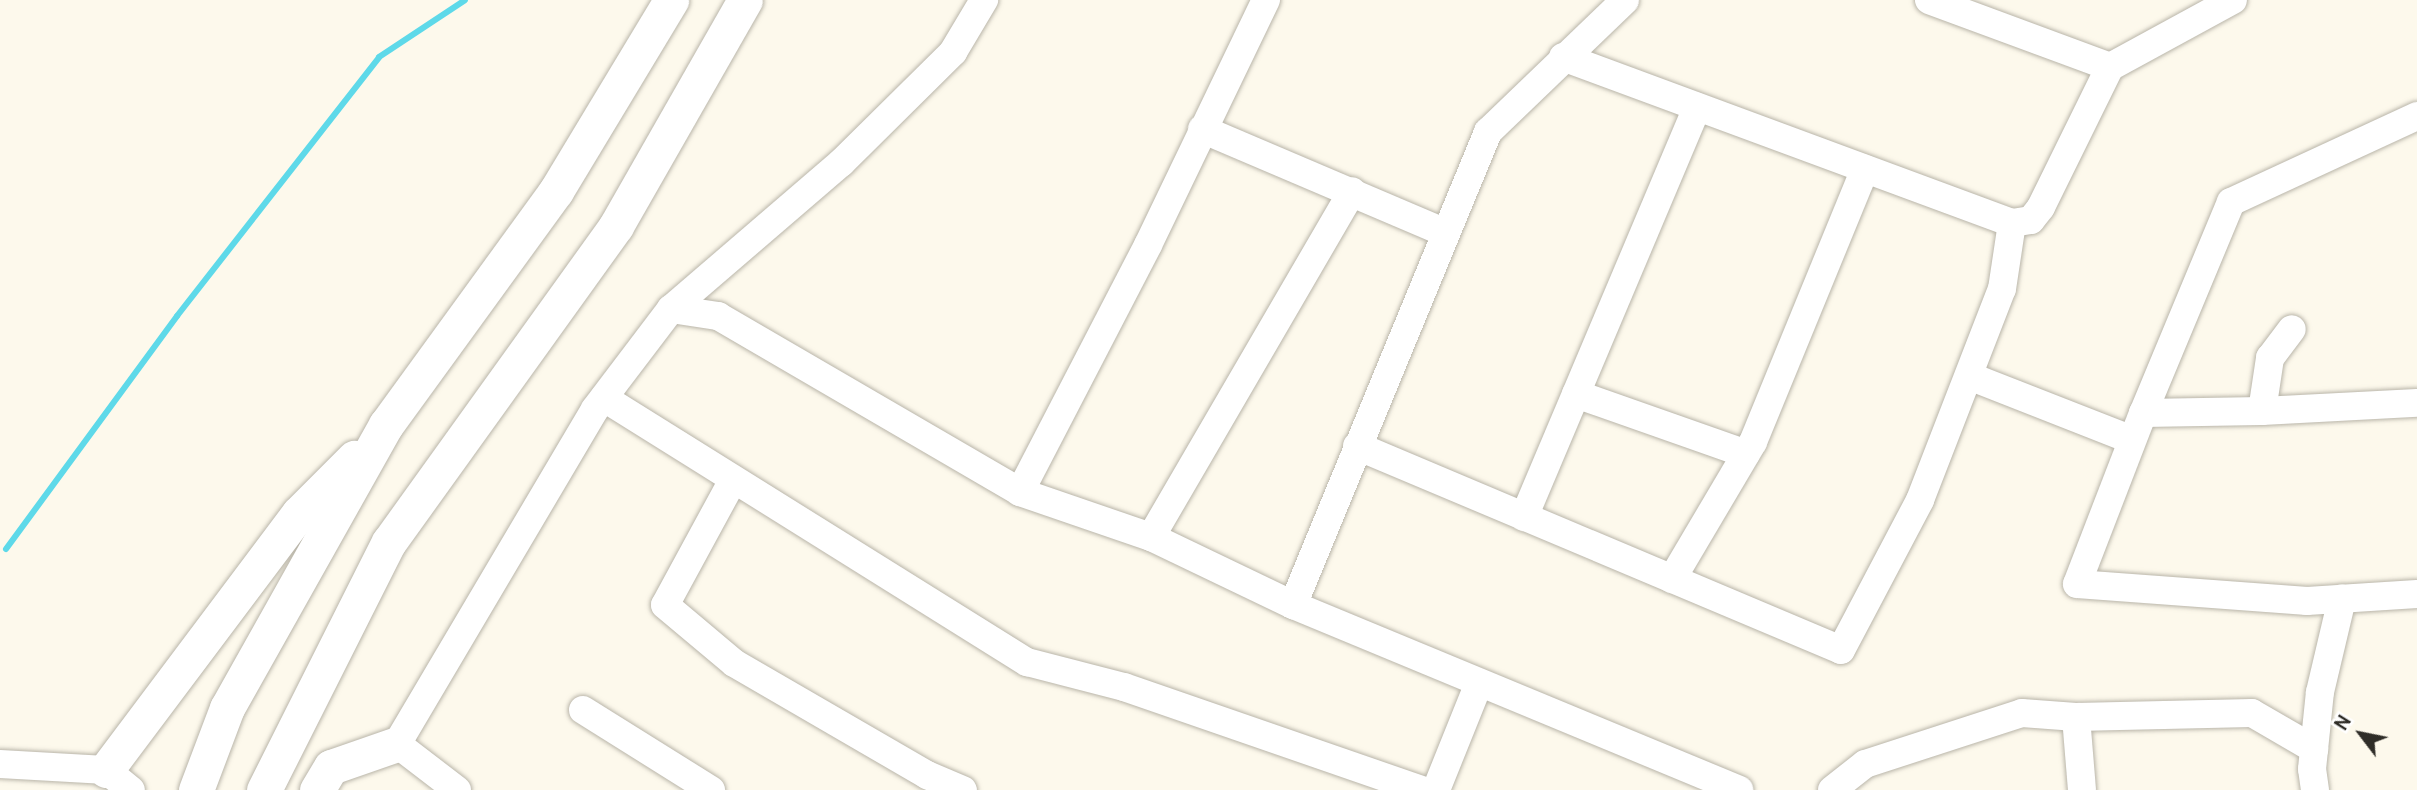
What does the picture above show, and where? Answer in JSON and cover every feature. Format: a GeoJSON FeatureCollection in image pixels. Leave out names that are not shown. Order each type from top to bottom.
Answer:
{"type":"FeatureCollection","features":[{"type":"Feature","properties":{"kind":"main road"},"geometry":{"type":"LineString","coordinates":[[196,790],[228,708],[386,425],[556,191],[671,0]]}},
{"type":"Feature","properties":{"kind":"main road"},"geometry":{"type":"LineString","coordinates":[[264,790],[389,541],[616,226],[746,0]]}},
{"type":"Feature","properties":{"kind":"main road"},"geometry":{"type":"LineString","coordinates":[[119,780],[299,513],[386,425]]}},
{"type":"Feature","properties":{"kind":"main road"},"geometry":{"type":"LineString","coordinates":[[317,790],[331,768],[397,744]]}},
{"type":"Feature","properties":{"kind":"street"},"geometry":{"type":"LineString","coordinates":[[457,790],[397,744],[604,398],[671,309],[841,163],[953,52],[984,0]]}},
{"type":"Feature","properties":{"kind":"street"},"geometry":{"type":"LineString","coordinates":[[1020,492],[1148,245],[1266,0]]}},
{"type":"Feature","properties":{"kind":"street"},"geometry":{"type":"LineString","coordinates":[[1293,605],[1488,132],[1625,0]]}},
{"type":"Feature","properties":{"kind":"street"},"geometry":{"type":"LineString","coordinates":[[1929,0],[2110,67]]}},
{"type":"Feature","properties":{"kind":"street"},"geometry":{"type":"LineString","coordinates":[[1563,57],[2012,223],[2031,220],[2041,207],[2110,67],[2233,0]]}},
{"type":"Feature","properties":{"kind":"street"},"geometry":{"type":"LineString","coordinates":[[1524,517],[1697,107]]}},
{"type":"Feature","properties":{"kind":"street"},"geometry":{"type":"LineString","coordinates":[[2417,116],[2231,202],[2132,440],[2077,584],[2307,601],[2417,594]]}},
{"type":"Feature","properties":{"kind":"street"},"geometry":{"type":"LineString","coordinates":[[1202,129],[1446,233]]}},
{"type":"Feature","properties":{"kind":"street"},"geometry":{"type":"LineString","coordinates":[[1672,579],[1746,454],[1865,169]]}},
{"type":"Feature","properties":{"kind":"street"},"geometry":{"type":"LineString","coordinates":[[1152,537],[1352,191]]}},
{"type":"Feature","properties":{"kind":"street"},"geometry":{"type":"LineString","coordinates":[[1357,446],[1841,650],[1920,500],[2002,289],[2012,223]]}},
{"type":"Feature","properties":{"kind":"street"},"geometry":{"type":"LineString","coordinates":[[671,309],[719,316],[1020,492],[1152,537],[1293,605],[1739,790]]}},
{"type":"Feature","properties":{"kind":"street"},"geometry":{"type":"LineString","coordinates":[[2262,411],[2270,358],[2292,330]]}},
{"type":"Feature","properties":{"kind":"street"},"geometry":{"type":"LineString","coordinates":[[1969,376],[2132,440]]}},
{"type":"Feature","properties":{"kind":"street"},"geometry":{"type":"LineString","coordinates":[[1576,394],[1746,454]]}},
{"type":"Feature","properties":{"kind":"street"},"geometry":{"type":"LineString","coordinates":[[604,398],[1027,662],[1124,687],[1422,790]]}},
{"type":"Feature","properties":{"kind":"street"},"geometry":{"type":"LineString","coordinates":[[2143,413],[2262,411],[2417,403]]}},
{"type":"Feature","properties":{"kind":"street"},"geometry":{"type":"LineString","coordinates":[[733,480],[665,605],[734,663],[927,775],[963,790]]}},
{"type":"Feature","properties":{"kind":"street"},"geometry":{"type":"LineString","coordinates":[[2315,790],[2314,748],[2320,692],[2342,599]]}},
{"type":"Feature","properties":{"kind":"street"},"geometry":{"type":"LineString","coordinates":[[1436,790],[1479,682]]}},
{"type":"Feature","properties":{"kind":"street"},"geometry":{"type":"LineString","coordinates":[[583,710],[710,790]]}},
{"type":"Feature","properties":{"kind":"street"},"geometry":{"type":"LineString","coordinates":[[1832,790],[1865,764],[2022,713],[2076,717],[2252,713],[2314,748]]}},
{"type":"Feature","properties":{"kind":"street"},"geometry":{"type":"LineString","coordinates":[[2076,717],[2082,790]]}},
{"type":"Feature","properties":{"kind":"street"},"geometry":{"type":"LineString","coordinates":[[0,764],[119,780]]}},
{"type":"Feature","properties":{"kind":"waterway"},"geometry":{"type":"LineString","coordinates":[[6,549],[177,316],[379,57],[465,0]]}}]}
